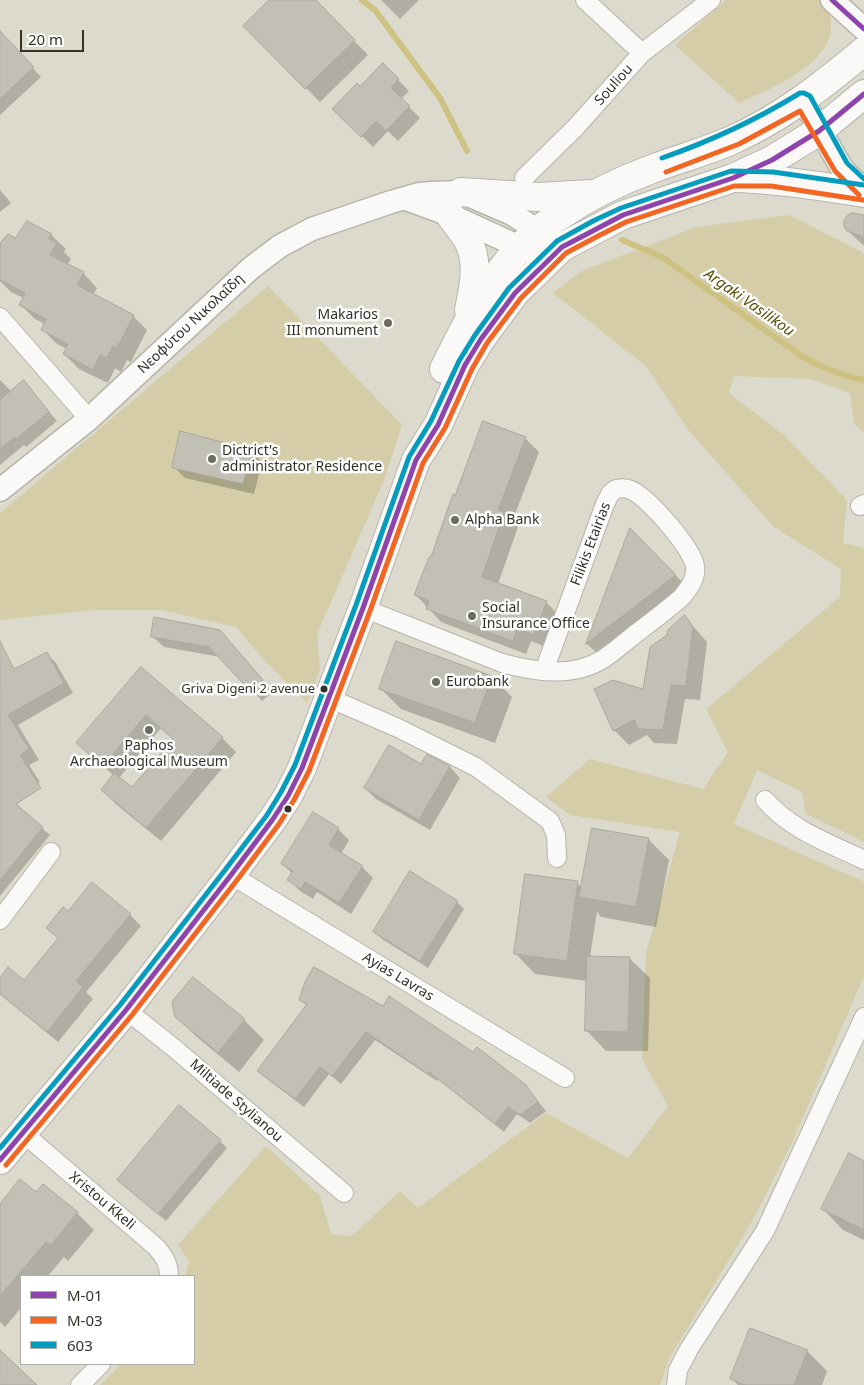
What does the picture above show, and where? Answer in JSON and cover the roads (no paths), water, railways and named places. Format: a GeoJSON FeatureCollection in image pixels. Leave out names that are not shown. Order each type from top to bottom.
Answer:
{"type":"FeatureCollection","features":[{"type":"Feature","properties":{"kind":"main road"},"geometry":{"type":"LineString","coordinates":[[420,454],[424,420],[438,382],[467,321],[494,277],[529,238],[595,194],[651,169],[730,141],[760,126],[803,100],[864,51]]}},
{"type":"Feature","properties":{"kind":"main road"},"geometry":{"type":"LineString","coordinates":[[7,1148],[126,1010],[231,875],[288,796],[302,768],[420,454],[438,425],[465,365],[481,339],[515,293],[554,254],[623,215],[733,178],[772,160],[819,131],[864,94]]}},
{"type":"Feature","properties":{"kind":"main road"},"geometry":{"type":"LineString","coordinates":[[733,178],[780,180],[864,193]]}},
{"type":"Feature","properties":{"kind":"main road"},"geometry":{"type":"LineString","coordinates":[[467,321],[474,287],[473,255],[455,204],[595,194]]}},
{"type":"Feature","properties":{"kind":"street"},"geometry":{"type":"LineString","coordinates":[[585,0],[642,53]]}},
{"type":"Feature","properties":{"kind":"street","name":"Souliou"},"geometry":{"type":"LineString","coordinates":[[524,178],[575,128],[642,53],[711,0]]}},
{"type":"Feature","properties":{"kind":"street"},"geometry":{"type":"LineString","coordinates":[[832,0],[864,29]]}},
{"type":"Feature","properties":{"kind":"street"},"geometry":{"type":"LineString","coordinates":[[803,100],[841,167],[864,189]]}},
{"type":"Feature","properties":{"kind":"street","name":"Νεοφύτου Νικολαΐδη"},"geometry":{"type":"LineString","coordinates":[[0,490],[89,419],[251,268],[280,246],[321,226],[405,198],[455,204],[529,238],[554,254]]}},
{"type":"Feature","properties":{"kind":"street"},"geometry":{"type":"LineString","coordinates":[[0,317],[89,419]]}},
{"type":"Feature","properties":{"kind":"street","name":"Filikis Etairias"},"geometry":{"type":"LineString","coordinates":[[363,608],[502,663],[523,668],[544,671],[564,672],[583,668],[602,660],[670,608],[691,586],[695,575],[692,556],[684,543],[649,503],[630,490],[616,489],[610,494],[605,504],[544,671]]}},
{"type":"Feature","properties":{"kind":"street"},"geometry":{"type":"LineString","coordinates":[[329,698],[398,728],[476,767],[550,821],[556,835],[557,858]]}},
{"type":"Feature","properties":{"kind":"street"},"geometry":{"type":"LineString","coordinates":[[765,800],[776,812],[807,833],[864,860]]}},
{"type":"Feature","properties":{"kind":"street"},"geometry":{"type":"LineString","coordinates":[[0,920],[51,852]]}},
{"type":"Feature","properties":{"kind":"street","name":"Ayias Lavras"},"geometry":{"type":"LineString","coordinates":[[231,875],[565,1078]]}},
{"type":"Feature","properties":{"kind":"street","name":"Miltiade Stylianou"},"geometry":{"type":"LineString","coordinates":[[126,1010],[174,1048],[344,1194]]}},
{"type":"Feature","properties":{"kind":"street"},"geometry":{"type":"LineString","coordinates":[[676,1385],[678,1370],[689,1350],[753,1252],[769,1224],[864,1017]]}},
{"type":"Feature","properties":{"kind":"street","name":"Xristou Kkeli"},"geometry":{"type":"LineString","coordinates":[[7,1148],[156,1247],[164,1256],[169,1267],[170,1275]]}},
{"type":"Feature","properties":{"kind":"street"},"geometry":{"type":"LineString","coordinates":[[80,1385],[99,1365]]}},
{"type":"Feature","properties":{"kind":"waterway","name":"Argaki Vasilikou"},"geometry":{"type":"LineString","coordinates":[[362,0],[375,10],[440,98],[467,151]]}},
{"type":"Feature","properties":{"kind":"waterway","name":"Argaki Vasilikou"},"geometry":{"type":"LineString","coordinates":[[622,240],[662,257],[803,357],[833,371],[864,380]]}},
{"type":"Feature","properties":{"kind":"place","name":"Makarios III monument"},"geometry":{"type":"Point","coordinates":[388,323]}},
{"type":"Feature","properties":{"kind":"place","name":"Dictrict's administrator Residence"},"geometry":{"type":"Point","coordinates":[212,459]}},
{"type":"Feature","properties":{"kind":"place","name":"Alpha Bank"},"geometry":{"type":"Point","coordinates":[455,520]}},
{"type":"Feature","properties":{"kind":"place","name":"Social Insurance Office"},"geometry":{"type":"Point","coordinates":[472,616]}},
{"type":"Feature","properties":{"kind":"place","name":"Eurobank"},"geometry":{"type":"Point","coordinates":[436,682]}},
{"type":"Feature","properties":{"kind":"place","name":"Griva Digeni 2 avenue"},"geometry":{"type":"Point","coordinates":[324,689]}},
{"type":"Feature","properties":{"kind":"place","name":"Paphos Archaeological Museum"},"geometry":{"type":"Point","coordinates":[149,730]}}]}
